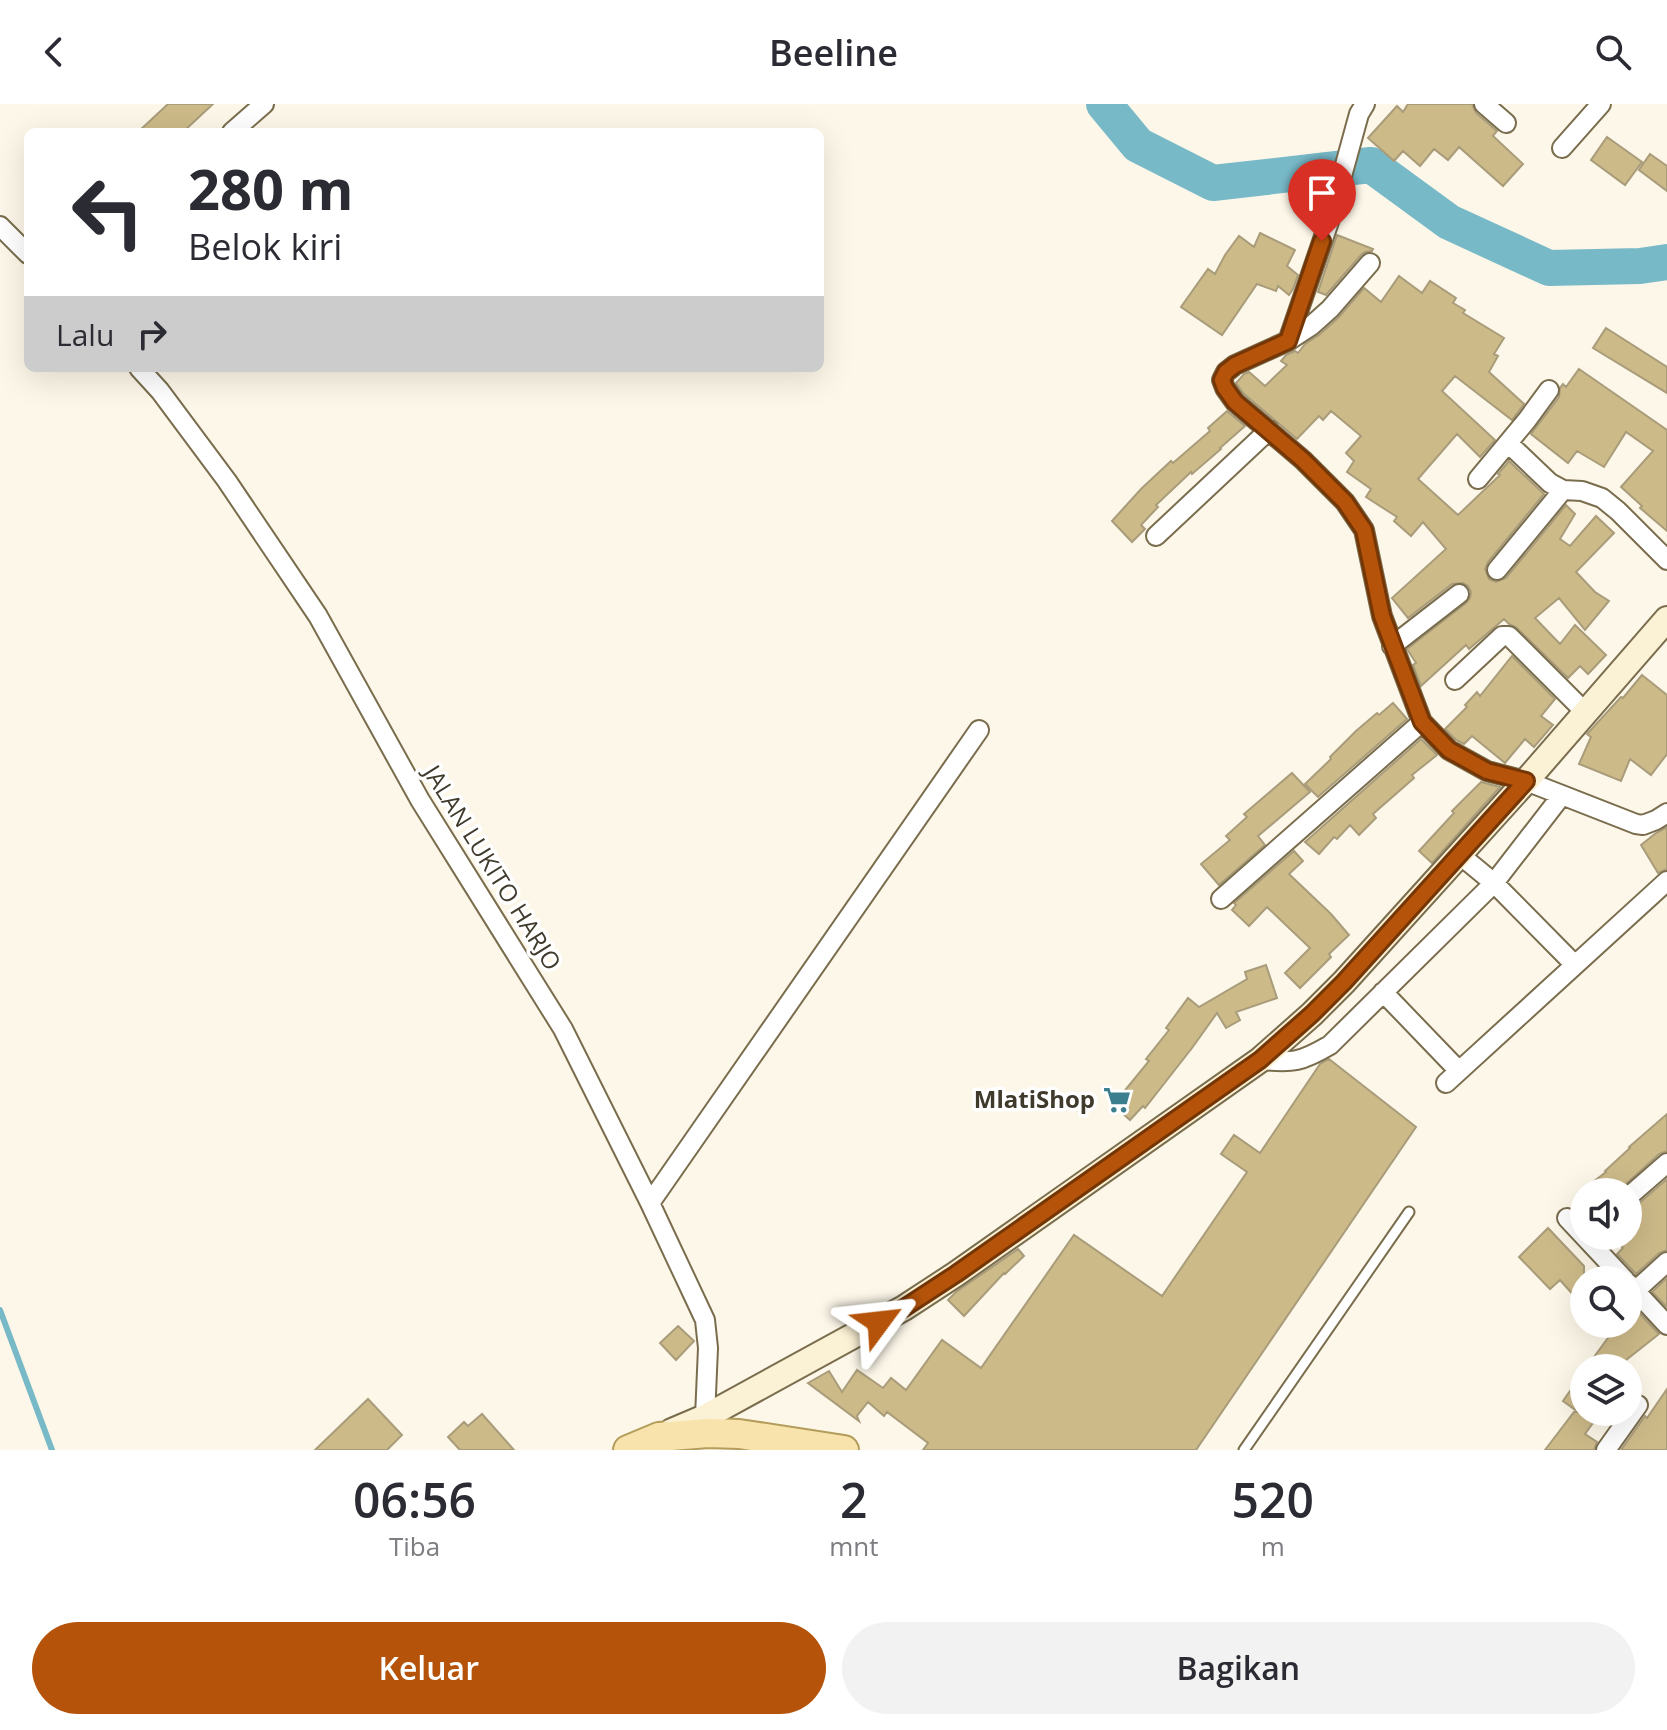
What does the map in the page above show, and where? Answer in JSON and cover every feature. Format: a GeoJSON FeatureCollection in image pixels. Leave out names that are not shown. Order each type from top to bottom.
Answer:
{"type":"FeatureCollection","features":[{"type":"Feature","properties":{"kind":"main road"},"geometry":{"type":"LineString","coordinates":[[628,1450],[659,1437],[706,1425],[915,1301],[1260,1060],[1344,982],[1667,619]]}},
{"type":"Feature","properties":{"kind":"main road"},"geometry":{"type":"LineString","coordinates":[[706,1425],[739,1434],[844,1450]]}},
{"type":"Feature","properties":{"kind":"street"},"geometry":{"type":"LineString","coordinates":[[237,128],[264,104]]}},
{"type":"Feature","properties":{"kind":"street"},"geometry":{"type":"LineString","coordinates":[[1288,341],[1331,216],[1359,114],[1365,104]]}},
{"type":"Feature","properties":{"kind":"street"},"geometry":{"type":"LineString","coordinates":[[1484,104],[1506,123]]}},
{"type":"Feature","properties":{"kind":"street"},"geometry":{"type":"LineString","coordinates":[[1562,148],[1601,104]]}},
{"type":"Feature","properties":{"kind":"street"},"geometry":{"type":"LineString","coordinates":[[0,226],[24,250]]}},
{"type":"Feature","properties":{"kind":"street"},"geometry":{"type":"LineString","coordinates":[[1370,263],[1311,326],[1226,372],[1222,380],[1225,388],[1235,402],[1303,460],[1345,502],[1364,530],[1382,616],[1392,646],[1422,722],[1449,750],[1487,771],[1526,781],[1623,820],[1643,825],[1667,813]]}},
{"type":"Feature","properties":{"kind":"street","name":"JALAN LUKITO HARJO"},"geometry":{"type":"LineString","coordinates":[[143,372],[227,481],[318,616],[420,800],[563,1029],[705,1320],[708,1348],[706,1425]]}},
{"type":"Feature","properties":{"kind":"street"},"geometry":{"type":"LineString","coordinates":[[1478,479],[1509,444],[1549,390]]}},
{"type":"Feature","properties":{"kind":"street"},"geometry":{"type":"LineString","coordinates":[[1156,536],[1269,430]]}},
{"type":"Feature","properties":{"kind":"street"},"geometry":{"type":"LineString","coordinates":[[1509,444],[1550,483],[1563,490],[1582,491],[1602,498],[1667,560]]}},
{"type":"Feature","properties":{"kind":"street"},"geometry":{"type":"LineString","coordinates":[[1497,570],[1563,490]]}},
{"type":"Feature","properties":{"kind":"street"},"geometry":{"type":"LineString","coordinates":[[1392,646],[1459,594]]}},
{"type":"Feature","properties":{"kind":"street"},"geometry":{"type":"LineString","coordinates":[[1455,680],[1502,636],[1509,636],[1586,713]]}},
{"type":"Feature","properties":{"kind":"street"},"geometry":{"type":"LineString","coordinates":[[1221,899],[1422,722]]}},
{"type":"Feature","properties":{"kind":"street"},"geometry":{"type":"LineString","coordinates":[[650,1203],[979,730]]}},
{"type":"Feature","properties":{"kind":"street"},"geometry":{"type":"LineString","coordinates":[[1260,1060],[1290,1063],[1308,1058],[1330,1045],[1494,883],[1562,795]]}},
{"type":"Feature","properties":{"kind":"street"},"geometry":{"type":"LineString","coordinates":[[1460,855],[1494,883],[1575,965]]}},
{"type":"Feature","properties":{"kind":"street"},"geometry":{"type":"LineString","coordinates":[[1383,992],[1452,1077],[1667,881]]}},
{"type":"Feature","properties":{"kind":"street"},"geometry":{"type":"LineString","coordinates":[[1642,1185],[1667,1163]]}},
{"type":"Feature","properties":{"kind":"street"},"geometry":{"type":"LineString","coordinates":[[1567,1218],[1570,1221]]}},
{"type":"Feature","properties":{"kind":"street"},"geometry":{"type":"LineString","coordinates":[[1597,1250],[1612,1266]]}},
{"type":"Feature","properties":{"kind":"street"},"geometry":{"type":"LineString","coordinates":[[1642,1277],[1667,1262]]}},
{"type":"Feature","properties":{"kind":"street"},"geometry":{"type":"LineString","coordinates":[[1642,1299],[1667,1325]]}},
{"type":"Feature","properties":{"kind":"street"},"geometry":{"type":"LineString","coordinates":[[1606,1450],[1623,1426]]}},
{"type":"Feature","properties":{"kind":"lane"},"geometry":{"type":"LineString","coordinates":[[1244,1450],[1409,1212]]}},
{"type":"Feature","properties":{"kind":"building"},"geometry":{"type":"Polygon","coordinates":[[[168,104],[213,104],[187,128],[142,128],[168,104]]]}},
{"type":"Feature","properties":{"kind":"building"},"geometry":{"type":"Polygon","coordinates":[[[1408,104],[1472,104],[1476,113],[1497,131],[1493,136],[1523,164],[1503,186],[1459,147],[1448,160],[1434,149],[1420,166],[1403,151],[1394,161],[1368,138],[1397,106],[1403,112],[1408,104]]]}},
{"type":"Feature","properties":{"kind":"building"},"geometry":{"type":"Polygon","coordinates":[[[1607,137],[1642,162],[1625,185],[1591,160],[1607,137]]]}},
{"type":"Feature","properties":{"kind":"building"},"geometry":{"type":"Polygon","coordinates":[[[1650,154],[1667,166],[1667,191],[1639,170],[1650,154]]]}},
{"type":"Feature","properties":{"kind":"building"},"geometry":{"type":"Polygon","coordinates":[[[1260,233],[1295,250],[1287,266],[1298,275],[1293,289],[1289,295],[1278,286],[1276,291],[1257,284],[1222,335],[1181,307],[1208,269],[1215,274],[1239,236],[1254,247],[1260,233]]]}},
{"type":"Feature","properties":{"kind":"building"},"geometry":{"type":"Polygon","coordinates":[[[1337,235],[1373,249],[1361,255],[1326,295],[1318,292],[1337,235]]]}},
{"type":"Feature","properties":{"kind":"building"},"geometry":{"type":"Polygon","coordinates":[[[1399,276],[1422,293],[1430,281],[1456,298],[1453,303],[1465,310],[1463,313],[1504,338],[1494,354],[1498,356],[1489,372],[1524,404],[1512,420],[1455,376],[1442,391],[1495,440],[1480,457],[1457,434],[1418,479],[1458,515],[1500,475],[1509,461],[1544,494],[1488,562],[1485,569],[1489,579],[1496,582],[1506,578],[1566,505],[1575,514],[1560,539],[1570,546],[1596,516],[1614,533],[1576,572],[1595,592],[1609,601],[1585,630],[1559,598],[1535,618],[1560,644],[1575,625],[1606,655],[1588,674],[1580,666],[1568,678],[1504,619],[1469,649],[1466,645],[1421,686],[1413,665],[1416,663],[1407,649],[1466,603],[1471,592],[1463,583],[1452,584],[1408,618],[1392,598],[1446,549],[1423,522],[1411,536],[1394,521],[1397,517],[1366,497],[1371,489],[1347,472],[1354,461],[1346,453],[1361,436],[1331,411],[1323,420],[1319,416],[1297,439],[1244,394],[1236,383],[1249,372],[1265,386],[1287,365],[1281,361],[1286,355],[1295,351],[1298,353],[1319,335],[1364,288],[1381,302],[1399,276]]]}},
{"type":"Feature","properties":{"kind":"building"},"geometry":{"type":"Polygon","coordinates":[[[1606,328],[1667,367],[1667,393],[1593,348],[1606,328]]]}},
{"type":"Feature","properties":{"kind":"building"},"geometry":{"type":"Polygon","coordinates":[[[1579,369],[1667,430],[1667,531],[1621,487],[1653,451],[1626,432],[1604,467],[1577,451],[1568,463],[1531,434],[1559,397],[1560,388],[1563,384],[1566,387],[1579,369]]]}},
{"type":"Feature","properties":{"kind":"building"},"geometry":{"type":"Polygon","coordinates":[[[1227,411],[1245,426],[1156,505],[1158,507],[1141,525],[1145,529],[1132,542],[1112,521],[1141,489],[1210,431],[1208,428],[1227,411]]]}},
{"type":"Feature","properties":{"kind":"building"},"geometry":{"type":"Polygon","coordinates":[[[1512,656],[1555,699],[1541,716],[1553,725],[1534,747],[1525,739],[1505,763],[1472,736],[1464,744],[1445,729],[1477,692],[1480,696],[1512,656]]]}},
{"type":"Feature","properties":{"kind":"building"},"geometry":{"type":"Polygon","coordinates":[[[1642,675],[1667,695],[1667,754],[1651,775],[1630,759],[1621,781],[1579,764],[1591,737],[1587,734],[1642,675]]]}},
{"type":"Feature","properties":{"kind":"building"},"geometry":{"type":"Polygon","coordinates":[[[1393,703],[1407,719],[1318,797],[1305,784],[1356,731],[1393,703]]]}},
{"type":"Feature","properties":{"kind":"building"},"geometry":{"type":"Polygon","coordinates":[[[1421,739],[1437,755],[1373,814],[1376,818],[1359,835],[1350,825],[1319,854],[1305,842],[1421,739]]]}},
{"type":"Feature","properties":{"kind":"building"},"geometry":{"type":"Polygon","coordinates":[[[1292,773],[1310,792],[1258,836],[1265,845],[1219,885],[1201,864],[1230,840],[1226,836],[1247,817],[1244,814],[1292,773]]]}},
{"type":"Feature","properties":{"kind":"building"},"geometry":{"type":"Polygon","coordinates":[[[1481,782],[1500,787],[1432,863],[1419,851],[1481,782]]]}},
{"type":"Feature","properties":{"kind":"building"},"geometry":{"type":"Polygon","coordinates":[[[1667,827],[1667,869],[1658,873],[1641,845],[1667,827]]]}},
{"type":"Feature","properties":{"kind":"building"},"geometry":{"type":"Polygon","coordinates":[[[1294,851],[1303,861],[1289,874],[1349,935],[1300,988],[1285,973],[1310,948],[1267,907],[1249,926],[1232,910],[1236,905],[1234,903],[1294,851]]]}},
{"type":"Feature","properties":{"kind":"building"},"geometry":{"type":"Polygon","coordinates":[[[1266,965],[1277,998],[1236,1012],[1240,1020],[1226,1028],[1217,1013],[1145,1108],[1143,1106],[1130,1120],[1113,1105],[1149,1061],[1146,1059],[1169,1030],[1166,1028],[1188,998],[1199,1007],[1247,979],[1245,972],[1266,965]]]}},
{"type":"Feature","properties":{"kind":"building"},"geometry":{"type":"Polygon","coordinates":[[[1329,1059],[1416,1127],[1196,1450],[923,1450],[928,1443],[887,1412],[884,1416],[868,1402],[857,1416],[859,1421],[808,1383],[829,1371],[842,1392],[857,1370],[883,1388],[891,1378],[906,1390],[942,1340],[981,1368],[1074,1235],[1162,1296],[1247,1172],[1221,1154],[1234,1135],[1260,1153],[1320,1064],[1329,1059]]]}},
{"type":"Feature","properties":{"kind":"building"},"geometry":{"type":"Polygon","coordinates":[[[1667,1114],[1667,1151],[1659,1154],[1632,1178],[1598,1178],[1667,1114]]]}},
{"type":"Feature","properties":{"kind":"building"},"geometry":{"type":"Polygon","coordinates":[[[1667,1179],[1667,1250],[1642,1269],[1642,1266],[1628,1266],[1617,1254],[1621,1250],[1642,1250],[1642,1201],[1667,1179]]]}},
{"type":"Feature","properties":{"kind":"building"},"geometry":{"type":"Polygon","coordinates":[[[1548,1228],[1584,1266],[1570,1266],[1570,1291],[1560,1280],[1550,1289],[1519,1257],[1548,1228]]]}},
{"type":"Feature","properties":{"kind":"building"},"geometry":{"type":"Polygon","coordinates":[[[1018,1249],[1024,1256],[964,1316],[948,1300],[956,1292],[1018,1249]]]}},
{"type":"Feature","properties":{"kind":"building"},"geometry":{"type":"Polygon","coordinates":[[[1667,1278],[1667,1307],[1652,1292],[1667,1278]]]}},
{"type":"Feature","properties":{"kind":"building"},"geometry":{"type":"Polygon","coordinates":[[[1642,1316],[1659,1334],[1634,1354],[1596,1354],[1608,1338],[1642,1338],[1642,1316]]]}},
{"type":"Feature","properties":{"kind":"building"},"geometry":{"type":"Polygon","coordinates":[[[678,1326],[694,1341],[676,1360],[660,1343],[678,1326]]]}},
{"type":"Feature","properties":{"kind":"building"},"geometry":{"type":"Polygon","coordinates":[[[1667,1389],[1667,1450],[1621,1450],[1638,1426],[1642,1426],[1645,1416],[1647,1418],[1667,1389]]]}},
{"type":"Feature","properties":{"kind":"building"},"geometry":{"type":"Polygon","coordinates":[[[1570,1391],[1570,1406],[1563,1401],[1570,1391]]]}},
{"type":"Feature","properties":{"kind":"building"},"geometry":{"type":"Polygon","coordinates":[[[368,1399],[402,1435],[387,1450],[315,1450],[368,1399]]]}},
{"type":"Feature","properties":{"kind":"building"},"geometry":{"type":"Polygon","coordinates":[[[482,1414],[514,1450],[460,1450],[448,1437],[464,1422],[468,1426],[482,1414]]]}},
{"type":"Feature","properties":{"kind":"building"},"geometry":{"type":"Polygon","coordinates":[[[1570,1417],[1570,1426],[1591,1426],[1585,1434],[1597,1442],[1594,1450],[1545,1450],[1570,1417]]]}},
{"type":"Feature","properties":{"kind":"waterway"},"geometry":{"type":"LineString","coordinates":[[1104,104],[1138,145],[1213,183],[1371,165],[1449,222],[1549,268],[1640,266],[1667,262]]}},
{"type":"Feature","properties":{"kind":"waterway"},"geometry":{"type":"LineString","coordinates":[[0,1310],[52,1450]]}},
{"type":"Feature","properties":{"kind":"place","name":"MlatiShop"},"geometry":{"type":"Point","coordinates":[1117,1100]}},
{"type":"Feature","properties":{"kind":"route"},"geometry":{"type":"LineString","coordinates":[[879,1322],[956,1274],[1260,1060],[1344,982],[1526,781],[1487,771],[1449,750],[1422,722],[1382,616],[1364,530],[1345,502],[1303,460],[1235,402],[1225,388],[1222,380],[1235,365],[1288,341],[1322,241]]}}]}
